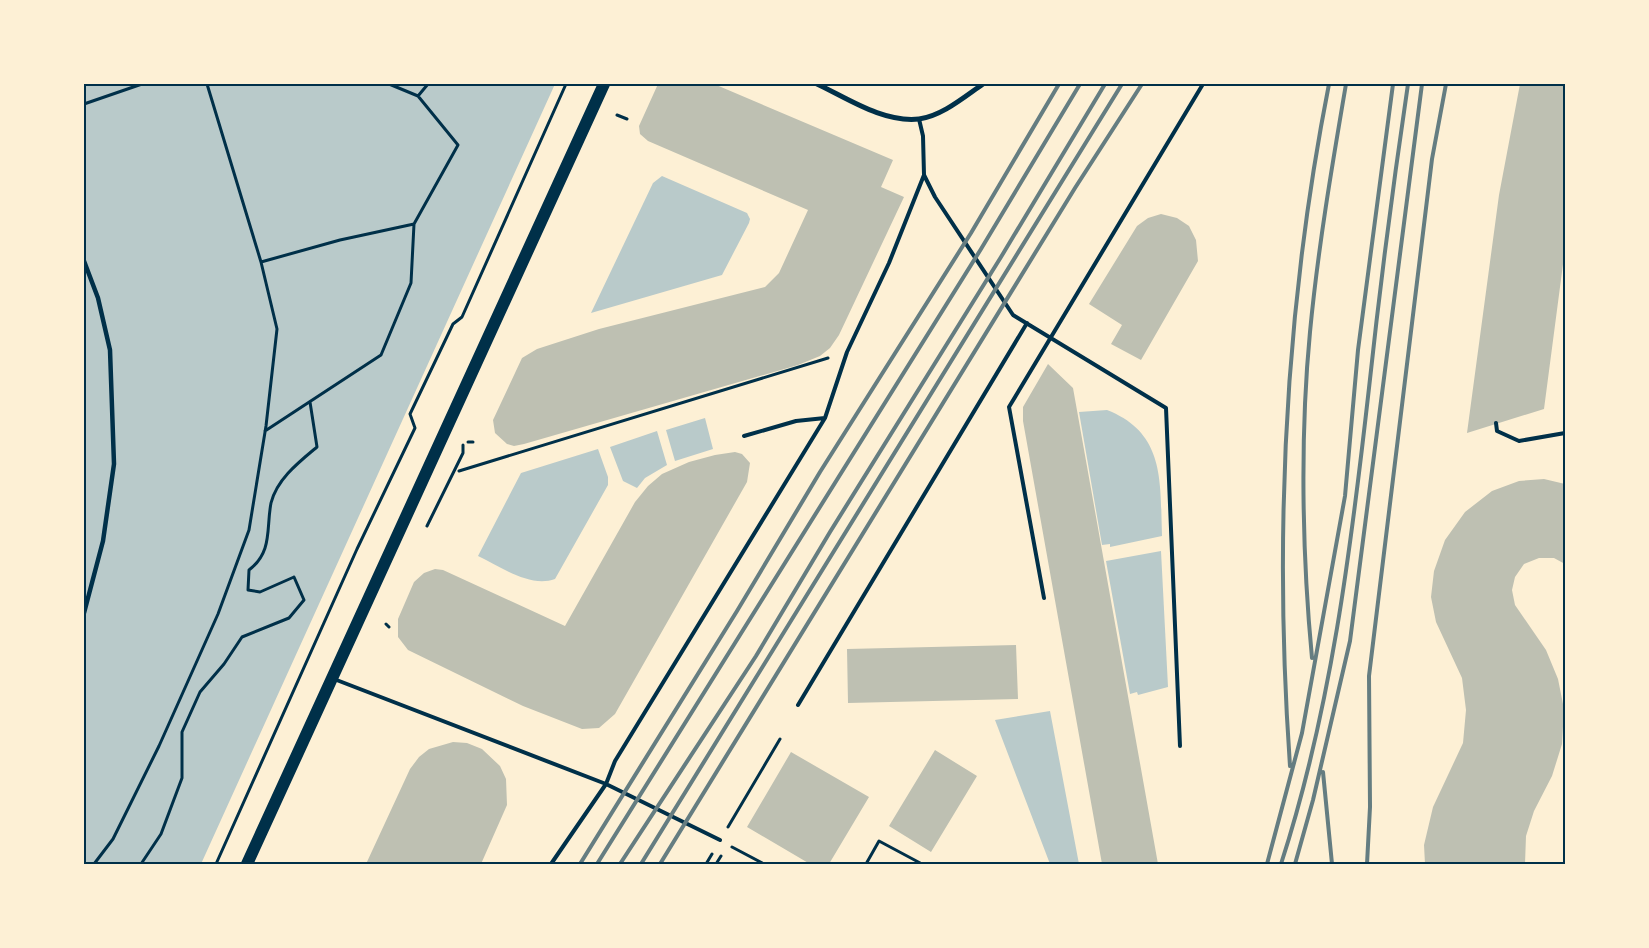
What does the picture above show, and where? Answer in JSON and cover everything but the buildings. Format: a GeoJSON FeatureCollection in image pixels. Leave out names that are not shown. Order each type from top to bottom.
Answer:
{"type":"FeatureCollection","features":[{"type":"Feature","properties":{"kind":"main road"},"geometry":{"type":"LineString","coordinates":[[247,864],[604,84]]}},
{"type":"Feature","properties":{"kind":"street"},"geometry":{"type":"LineString","coordinates":[[816,84],[877,112],[894,117],[919,119],[939,112],[983,84]]}},
{"type":"Feature","properties":{"kind":"street"},"geometry":{"type":"LineString","coordinates":[[84,261],[98,298],[110,350],[114,464],[103,540],[84,613]]}},
{"type":"Feature","properties":{"kind":"lane"},"geometry":{"type":"LineString","coordinates":[[1044,598],[1009,407],[1204,84]]}},
{"type":"Feature","properties":{"kind":"lane"},"geometry":{"type":"LineString","coordinates":[[551,864],[606,784],[615,761],[825,418],[847,352],[889,263],[924,175],[923,136],[919,119]]}},
{"type":"Feature","properties":{"kind":"lane"},"geometry":{"type":"LineString","coordinates":[[924,175],[935,197],[1013,315],[1166,408],[1180,746]]}},
{"type":"Feature","properties":{"kind":"lane"},"geometry":{"type":"LineString","coordinates":[[798,705],[1026,323]]}},
{"type":"Feature","properties":{"kind":"lane"},"geometry":{"type":"LineString","coordinates":[[744,436],[796,421],[825,418]]}},
{"type":"Feature","properties":{"kind":"lane"},"geometry":{"type":"LineString","coordinates":[[1496,423],[1496,431],[1519,441],[1565,432]]}},
{"type":"Feature","properties":{"kind":"lane"},"geometry":{"type":"LineString","coordinates":[[332,678],[606,784],[720,840]]}},
{"type":"Feature","properties":{"kind":"path"},"geometry":{"type":"LineString","coordinates":[[84,104],[142,84]]}},
{"type":"Feature","properties":{"kind":"path"},"geometry":{"type":"LineString","coordinates":[[94,864],[117,830],[218,614],[249,530],[265,432],[277,329],[261,262],[207,84]]}},
{"type":"Feature","properties":{"kind":"path"},"geometry":{"type":"LineString","coordinates":[[265,432],[381,355],[410,284],[414,224],[458,146],[418,96],[389,84]]}},
{"type":"Feature","properties":{"kind":"path"},"geometry":{"type":"LineString","coordinates":[[418,96],[428,84]]}},
{"type":"Feature","properties":{"kind":"path"},"geometry":{"type":"LineString","coordinates":[[216,864],[357,549],[415,428],[410,414],[453,324],[462,317],[566,84]]}},
{"type":"Feature","properties":{"kind":"path"},"geometry":{"type":"LineString","coordinates":[[617,115],[626,119]]}},
{"type":"Feature","properties":{"kind":"path"},"geometry":{"type":"LineString","coordinates":[[261,262],[340,240],[414,224]]}},
{"type":"Feature","properties":{"kind":"path"},"geometry":{"type":"LineString","coordinates":[[460,471],[847,352]]}},
{"type":"Feature","properties":{"kind":"path"},"geometry":{"type":"LineString","coordinates":[[141,864],[160,834],[182,778],[182,732],[200,692],[224,664],[242,637],[289,618],[304,600],[294,577],[260,592],[248,590],[249,570],[256,564],[268,540],[272,502],[289,471],[317,448],[310,402]]}},
{"type":"Feature","properties":{"kind":"path"},"geometry":{"type":"LineString","coordinates":[[468,442],[473,442]]}},
{"type":"Feature","properties":{"kind":"path"},"geometry":{"type":"LineString","coordinates":[[706,864],[780,739]]}},
{"type":"Feature","properties":{"kind":"path"},"geometry":{"type":"LineString","coordinates":[[866,864],[879,841],[922,864]]}},
{"type":"Feature","properties":{"kind":"path"},"geometry":{"type":"LineString","coordinates":[[728,844],[764,864]]}},
{"type":"Feature","properties":{"kind":"path"},"geometry":{"type":"LineString","coordinates":[[716,864],[724,851]]}},
{"type":"Feature","properties":{"kind":"shaded area"},"geometry":{"type":"Polygon","coordinates":[[[84,84],[555,84],[201,864],[84,864],[84,84]]]}},
{"type":"Feature","properties":{"kind":"shaded area"},"geometry":{"type":"Polygon","coordinates":[[[662,176],[747,213],[750,219],[749,223],[722,275],[591,313],[653,183],[662,176]]]}},
{"type":"Feature","properties":{"kind":"shaded area"},"geometry":{"type":"Polygon","coordinates":[[[1107,410],[1126,420],[1140,432],[1150,446],[1156,462],[1159,479],[1162,536],[1110,547],[1110,544],[1102,545],[1079,412],[1107,410]]]}},
{"type":"Feature","properties":{"kind":"shaded area"},"geometry":{"type":"Polygon","coordinates":[[[705,418],[713,449],[675,461],[666,430],[705,418]]]}},
{"type":"Feature","properties":{"kind":"shaded area"},"geometry":{"type":"Polygon","coordinates":[[[657,431],[667,465],[645,478],[637,488],[623,481],[610,447],[657,431]]]}},
{"type":"Feature","properties":{"kind":"shaded area"},"geometry":{"type":"Polygon","coordinates":[[[598,449],[608,477],[608,485],[555,579],[536,581],[526,579],[478,556],[521,473],[598,449]]]}},
{"type":"Feature","properties":{"kind":"shaded area"},"geometry":{"type":"Polygon","coordinates":[[[1161,551],[1168,687],[1138,695],[1137,692],[1130,694],[1106,561],[1161,551]]]}},
{"type":"Feature","properties":{"kind":"shaded area"},"geometry":{"type":"Polygon","coordinates":[[[1050,711],[1079,864],[1050,864],[995,720],[1050,711]]]}},
{"type":"Feature","properties":{"kind":"railway"},"geometry":{"type":"LineString","coordinates":[[580,864],[737,611],[820,472],[971,233],[1059,84]]}},
{"type":"Feature","properties":{"kind":"railway"},"geometry":{"type":"LineString","coordinates":[[597,864],[981,249],[1080,84]]}},
{"type":"Feature","properties":{"kind":"railway"},"geometry":{"type":"LineString","coordinates":[[620,864],[756,656],[1105,84]]}},
{"type":"Feature","properties":{"kind":"railway"},"geometry":{"type":"LineString","coordinates":[[641,864],[1122,84]]}},
{"type":"Feature","properties":{"kind":"railway"},"geometry":{"type":"LineString","coordinates":[[660,864],[1075,188],[1142,84]]}},
{"type":"Feature","properties":{"kind":"railway"},"geometry":{"type":"LineString","coordinates":[[1290,766],[1285,681],[1283,595],[1287,423],[1302,253],[1314,168],[1329,84]]}},
{"type":"Feature","properties":{"kind":"railway"},"geometry":{"type":"LineString","coordinates":[[1312,658],[1304,536],[1304,453],[1307,372],[1321,238],[1346,84]]}},
{"type":"Feature","properties":{"kind":"railway"},"geometry":{"type":"LineString","coordinates":[[1267,864],[1302,733],[1345,496],[1358,350],[1393,84]]}},
{"type":"Feature","properties":{"kind":"railway"},"geometry":{"type":"LineString","coordinates":[[1281,864],[1313,747],[1337,628],[1355,508],[1382,274],[1408,84]]}},
{"type":"Feature","properties":{"kind":"railway"},"geometry":{"type":"LineString","coordinates":[[1295,864],[1313,800],[1350,641],[1422,84]]}},
{"type":"Feature","properties":{"kind":"railway"},"geometry":{"type":"LineString","coordinates":[[1367,864],[1370,807],[1369,676],[1432,159],[1446,84]]}},
{"type":"Feature","properties":{"kind":"railway"},"geometry":{"type":"LineString","coordinates":[[1323,772],[1332,864]]}}]}
